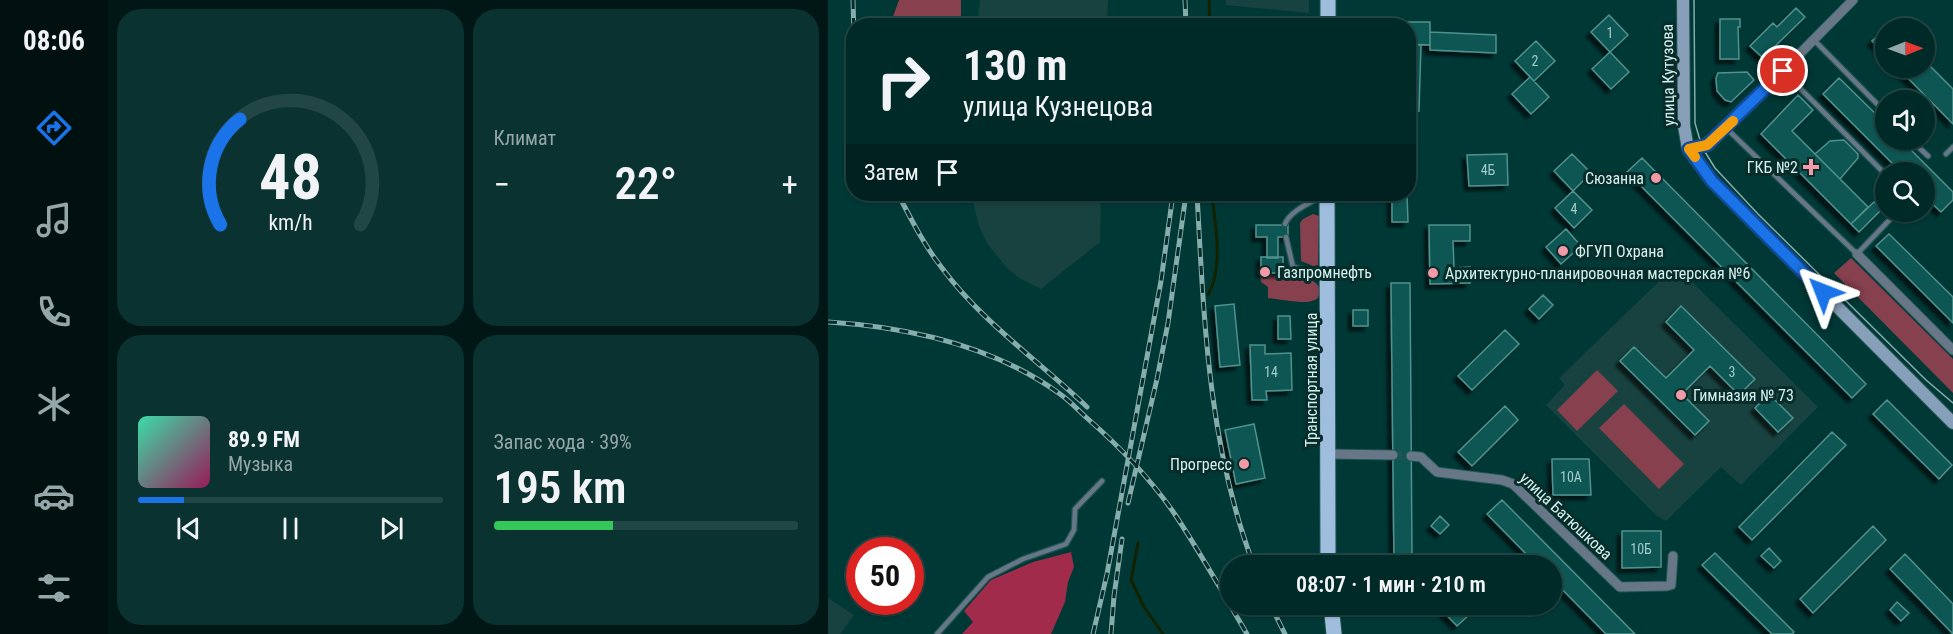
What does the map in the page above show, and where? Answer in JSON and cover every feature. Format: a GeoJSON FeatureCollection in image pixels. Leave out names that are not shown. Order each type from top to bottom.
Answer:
{"type":"FeatureCollection","features":[{"type":"Feature","properties":{"kind":"main road"},"geometry":{"type":"LineString","coordinates":[[1328,0],[1328,18]]}},
{"type":"Feature","properties":{"kind":"main road","name":"улица Кутузова"},"geometry":{"type":"LineString","coordinates":[[1683,0],[1683,104],[1684,126],[1689,149]]}},
{"type":"Feature","properties":{"kind":"main road"},"geometry":{"type":"LineString","coordinates":[[1689,149],[1712,181],[1953,423]]}},
{"type":"Feature","properties":{"kind":"main road","name":"Транспортная улица"},"geometry":{"type":"LineString","coordinates":[[1327,201],[1328,555]]}},
{"type":"Feature","properties":{"kind":"main road"},"geometry":{"type":"LineString","coordinates":[[1332,615],[1334,634]]}},
{"type":"Feature","properties":{"kind":"street"},"geometry":{"type":"LineString","coordinates":[[1689,149],[1707,145],[1726,128],[1852,0]]}},
{"type":"Feature","properties":{"kind":"street"},"geometry":{"type":"LineString","coordinates":[[1857,254],[1953,350]]}},
{"type":"Feature","properties":{"kind":"street"},"geometry":{"type":"LineString","coordinates":[[1329,454],[1394,455]]}},
{"type":"Feature","properties":{"kind":"street","name":"улица Батюшкова"},"geometry":{"type":"LineString","coordinates":[[1412,456],[1421,457],[1437,472],[1502,480],[1513,484],[1620,587],[1671,585],[1673,556]]}},
{"type":"Feature","properties":{"kind":"lane"},"geometry":{"type":"LineString","coordinates":[[1814,40],[1875,102]]}},
{"type":"Feature","properties":{"kind":"lane"},"geometry":{"type":"LineString","coordinates":[[1783,71],[1875,164]]}},
{"type":"Feature","properties":{"kind":"lane"},"geometry":{"type":"LineString","coordinates":[[1726,128],[1857,254],[1887,222]]}},
{"type":"Feature","properties":{"kind":"lane"},"geometry":{"type":"LineString","coordinates":[[1946,154],[1953,147]]}},
{"type":"Feature","properties":{"kind":"lane"},"geometry":{"type":"LineString","coordinates":[[1922,150],[1928,156]]}},
{"type":"Feature","properties":{"kind":"lane"},"geometry":{"type":"LineString","coordinates":[[1285,224],[1294,213],[1315,201]]}},
{"type":"Feature","properties":{"kind":"lane"},"geometry":{"type":"LineString","coordinates":[[1286,237],[1293,267],[1329,277]]}},
{"type":"Feature","properties":{"kind":"lane"},"geometry":{"type":"LineString","coordinates":[[937,634],[988,578],[1023,560],[1066,544],[1074,530],[1075,508],[1102,481]]}},
{"type":"Feature","properties":{"kind":"shaded area"},"geometry":{"type":"Polygon","coordinates":[[[899,0],[961,0],[960,18],[892,18],[899,0]]]}},
{"type":"Feature","properties":{"kind":"shaded area"},"geometry":{"type":"Polygon","coordinates":[[[980,0],[1108,0],[1107,18],[978,18],[980,0]]]}},
{"type":"Feature","properties":{"kind":"shaded area"},"geometry":{"type":"Polygon","coordinates":[[[1226,0],[1309,0],[1309,13],[1226,5],[1226,0]]]}},
{"type":"Feature","properties":{"kind":"shaded area"},"geometry":{"type":"Polygon","coordinates":[[[973,201],[1101,201],[1100,242],[1041,289],[1019,278],[1006,267],[987,243],[979,226],[973,201]]]}},
{"type":"Feature","properties":{"kind":"shaded area"},"geometry":{"type":"Polygon","coordinates":[[[1313,214],[1319,216],[1318,265],[1313,266],[1301,261],[1300,223],[1313,214]]]}},
{"type":"Feature","properties":{"kind":"shaded area"},"geometry":{"type":"Polygon","coordinates":[[[1851,258],[1953,359],[1953,393],[1834,273],[1851,258]]]}},
{"type":"Feature","properties":{"kind":"shaded area","name":"Гимназия № 73"},"geometry":{"type":"Polygon","coordinates":[[[1673,268],[1681,271],[1818,407],[1741,485],[1721,467],[1666,521],[1657,516],[1546,405],[1565,385],[1559,378],[1673,268]]]}},
{"type":"Feature","properties":{"kind":"shaded area"},"geometry":{"type":"Polygon","coordinates":[[[1287,272],[1314,282],[1320,290],[1317,298],[1303,302],[1268,298],[1268,287],[1261,282],[1260,276],[1284,275],[1287,272]]]}},
{"type":"Feature","properties":{"kind":"shaded area"},"geometry":{"type":"Polygon","coordinates":[[[1597,370],[1618,391],[1577,431],[1557,410],[1597,370]]]}},
{"type":"Feature","properties":{"kind":"shaded area"},"geometry":{"type":"Polygon","coordinates":[[[1624,404],[1684,464],[1659,489],[1599,428],[1624,404]]]}},
{"type":"Feature","properties":{"kind":"shaded area"},"geometry":{"type":"Polygon","coordinates":[[[1071,552],[1074,567],[1068,582],[1065,602],[1051,634],[962,634],[973,622],[964,611],[991,580],[1033,562],[1071,552]]]}},
{"type":"Feature","properties":{"kind":"shaded area"},"geometry":{"type":"Polygon","coordinates":[[[828,598],[846,610],[846,615],[854,615],[840,634],[828,634],[828,598]]]}},
{"type":"Feature","properties":{"kind":"building"},"geometry":{"type":"Polygon","coordinates":[[[1796,8],[1805,17],[1763,58],[1750,46],[1773,23],[1777,27],[1796,8]]]}},
{"type":"Feature","properties":{"kind":"building"},"geometry":{"type":"Polygon","coordinates":[[[1609,15],[1628,35],[1610,52],[1591,32],[1609,15]]]}},
{"type":"Feature","properties":{"kind":"building"},"geometry":{"type":"Polygon","coordinates":[[[1720,19],[1740,19],[1739,59],[1720,59],[1720,19]]]}},
{"type":"Feature","properties":{"kind":"building"},"geometry":{"type":"Polygon","coordinates":[[[1416,22],[1430,22],[1430,45],[1416,44],[1416,22]]]}},
{"type":"Feature","properties":{"kind":"building"},"geometry":{"type":"Polygon","coordinates":[[[1430,32],[1496,35],[1496,53],[1430,50],[1430,32]]]}},
{"type":"Feature","properties":{"kind":"building"},"geometry":{"type":"Polygon","coordinates":[[[1536,41],[1555,61],[1534,81],[1515,61],[1536,41]]]}},
{"type":"Feature","properties":{"kind":"building"},"geometry":{"type":"Polygon","coordinates":[[[1416,45],[1421,45],[1419,111],[1416,111],[1416,45]]]}},
{"type":"Feature","properties":{"kind":"building"},"geometry":{"type":"Polygon","coordinates":[[[1610,52],[1629,72],[1611,89],[1592,69],[1610,52]]]}},
{"type":"Feature","properties":{"kind":"building"},"geometry":{"type":"Polygon","coordinates":[[[1935,71],[1953,89],[1953,124],[1935,106],[1935,90],[1920,90],[1908,78],[1935,78],[1935,71]]]}},
{"type":"Feature","properties":{"kind":"building"},"geometry":{"type":"Polygon","coordinates":[[[1747,72],[1754,80],[1731,102],[1725,100],[1717,91],[1718,73],[1747,72]]]}},
{"type":"Feature","properties":{"kind":"building"},"geometry":{"type":"Polygon","coordinates":[[[1530,77],[1549,97],[1531,114],[1512,94],[1530,77]]]}},
{"type":"Feature","properties":{"kind":"building"},"geometry":{"type":"Polygon","coordinates":[[[1839,78],[1875,113],[1875,146],[1823,94],[1839,78]]]}},
{"type":"Feature","properties":{"kind":"building","name":"ГКБ №2"},"geometry":{"type":"Polygon","coordinates":[[[1798,95],[1813,110],[1792,131],[1868,207],[1851,224],[1761,134],[1798,95]]]}},
{"type":"Feature","properties":{"kind":"building"},"geometry":{"type":"Polygon","coordinates":[[[1844,140],[1858,154],[1858,158],[1840,179],[1815,154],[1830,141],[1844,140]]]}},
{"type":"Feature","properties":{"kind":"building"},"geometry":{"type":"Polygon","coordinates":[[[1879,150],[1911,150],[1923,162],[1891,162],[1879,150]]]}},
{"type":"Feature","properties":{"kind":"building"},"geometry":{"type":"Polygon","coordinates":[[[1507,154],[1508,185],[1469,186],[1467,155],[1507,154]]]}},
{"type":"Feature","properties":{"kind":"building"},"geometry":{"type":"Polygon","coordinates":[[[1572,154],[1591,173],[1573,191],[1554,171],[1572,154]]]}},
{"type":"Feature","properties":{"kind":"building"},"geometry":{"type":"Polygon","coordinates":[[[1642,158],[1866,384],[1852,398],[1627,172],[1642,158]]]}},
{"type":"Feature","properties":{"kind":"building"},"geometry":{"type":"Polygon","coordinates":[[[1935,174],[1953,192],[1953,200],[1941,212],[1935,206],[1935,174]]]}},
{"type":"Feature","properties":{"kind":"building"},"geometry":{"type":"Polygon","coordinates":[[[1573,191],[1592,210],[1574,228],[1555,208],[1573,191]]]}},
{"type":"Feature","properties":{"kind":"building"},"geometry":{"type":"Polygon","coordinates":[[[1392,201],[1407,201],[1408,222],[1392,222],[1392,201]]]}},
{"type":"Feature","properties":{"kind":"building"},"geometry":{"type":"Polygon","coordinates":[[[1875,203],[1875,216],[1859,232],[1851,224],[1875,203]]]}},
{"type":"Feature","properties":{"kind":"building"},"geometry":{"type":"Polygon","coordinates":[[[1256,225],[1288,225],[1288,237],[1278,237],[1278,258],[1267,258],[1267,237],[1256,237],[1256,225]]]}},
{"type":"Feature","properties":{"kind":"building"},"geometry":{"type":"Polygon","coordinates":[[[1429,225],[1470,225],[1470,241],[1453,241],[1454,268],[1470,267],[1470,283],[1430,284],[1429,225]]]}},
{"type":"Feature","properties":{"kind":"building"},"geometry":{"type":"Polygon","coordinates":[[[1566,229],[1581,246],[1561,264],[1546,247],[1566,229]]]}},
{"type":"Feature","properties":{"kind":"building"},"geometry":{"type":"Polygon","coordinates":[[[1889,234],[1953,297],[1953,323],[1876,246],[1889,234]]]}},
{"type":"Feature","properties":{"kind":"building"},"geometry":{"type":"Polygon","coordinates":[[[1261,257],[1283,257],[1283,273],[1261,273],[1261,257]]]}},
{"type":"Feature","properties":{"kind":"building"},"geometry":{"type":"Polygon","coordinates":[[[1391,283],[1410,283],[1412,553],[1394,555],[1391,283]]]}},
{"type":"Feature","properties":{"kind":"building"},"geometry":{"type":"Polygon","coordinates":[[[1543,295],[1553,305],[1539,319],[1529,309],[1543,295]]]}},
{"type":"Feature","properties":{"kind":"building"},"geometry":{"type":"Polygon","coordinates":[[[1234,304],[1240,365],[1220,367],[1215,306],[1234,304]]]}},
{"type":"Feature","properties":{"kind":"building"},"geometry":{"type":"Polygon","coordinates":[[[1681,306],[1755,379],[1739,395],[1710,366],[1682,394],[1709,421],[1695,435],[1620,361],[1634,347],[1666,378],[1694,350],[1666,322],[1681,306]]]}},
{"type":"Feature","properties":{"kind":"building"},"geometry":{"type":"Polygon","coordinates":[[[1353,310],[1368,310],[1368,326],[1353,326],[1353,310]]]}},
{"type":"Feature","properties":{"kind":"building"},"geometry":{"type":"Polygon","coordinates":[[[1278,316],[1290,316],[1291,339],[1278,339],[1278,316]]]}},
{"type":"Feature","properties":{"kind":"building"},"geometry":{"type":"Polygon","coordinates":[[[1505,330],[1519,344],[1472,390],[1458,376],[1505,330]]]}},
{"type":"Feature","properties":{"kind":"building"},"geometry":{"type":"Polygon","coordinates":[[[1250,345],[1265,345],[1265,354],[1291,353],[1292,390],[1266,391],[1267,400],[1252,400],[1250,345]]]}},
{"type":"Feature","properties":{"kind":"building"},"geometry":{"type":"Polygon","coordinates":[[[1769,394],[1793,418],[1778,432],[1755,408],[1769,394]]]}},
{"type":"Feature","properties":{"kind":"building"},"geometry":{"type":"Polygon","coordinates":[[[1887,400],[1952,465],[1939,479],[1873,414],[1887,400]]]}},
{"type":"Feature","properties":{"kind":"building"},"geometry":{"type":"Polygon","coordinates":[[[1505,406],[1518,420],[1472,466],[1458,452],[1505,406]]]}},
{"type":"Feature","properties":{"kind":"building"},"geometry":{"type":"Polygon","coordinates":[[[1254,424],[1265,478],[1236,484],[1225,430],[1254,424]]]}},
{"type":"Feature","properties":{"kind":"building"},"geometry":{"type":"Polygon","coordinates":[[[1832,432],[1846,445],[1752,540],[1739,527],[1832,432]]]}},
{"type":"Feature","properties":{"kind":"building"},"geometry":{"type":"Polygon","coordinates":[[[1552,459],[1589,459],[1591,495],[1553,495],[1552,459]]]}},
{"type":"Feature","properties":{"kind":"building"},"geometry":{"type":"Polygon","coordinates":[[[1502,500],[1557,555],[1527,555],[1487,514],[1502,500]]]}},
{"type":"Feature","properties":{"kind":"building"},"geometry":{"type":"Polygon","coordinates":[[[1440,516],[1449,525],[1440,534],[1431,526],[1440,516]]]}},
{"type":"Feature","properties":{"kind":"building"},"geometry":{"type":"Polygon","coordinates":[[[1873,526],[1886,540],[1813,613],[1800,599],[1873,526]]]}},
{"type":"Feature","properties":{"kind":"building"},"geometry":{"type":"Polygon","coordinates":[[[1622,531],[1661,531],[1661,567],[1622,568],[1622,531]]]}},
{"type":"Feature","properties":{"kind":"building"},"geometry":{"type":"Polygon","coordinates":[[[1769,548],[1781,561],[1774,568],[1761,556],[1769,548]]]}},
{"type":"Feature","properties":{"kind":"building"},"geometry":{"type":"Polygon","coordinates":[[[1715,553],[1794,632],[1792,634],[1772,634],[1702,565],[1715,553]]]}},
{"type":"Feature","properties":{"kind":"building"},"geometry":{"type":"Polygon","coordinates":[[[1357,554],[1381,554],[1381,555],[1357,554]]]}},
{"type":"Feature","properties":{"kind":"building"},"geometry":{"type":"Polygon","coordinates":[[[1905,554],[1953,604],[1953,634],[1890,569],[1905,554]]]}},
{"type":"Feature","properties":{"kind":"building"},"geometry":{"type":"Polygon","coordinates":[[[1562,560],[1635,634],[1606,634],[1562,589],[1562,560]]]}},
{"type":"Feature","properties":{"kind":"building"},"geometry":{"type":"Polygon","coordinates":[[[1897,602],[1909,613],[1901,621],[1890,610],[1897,602]]]}},
{"type":"Feature","properties":{"kind":"building"},"geometry":{"type":"Polygon","coordinates":[[[1446,615],[1469,615],[1457,626],[1446,615]]]}},
{"type":"Feature","properties":{"kind":"waterway"},"geometry":{"type":"LineString","coordinates":[[1209,0],[1210,18]]}},
{"type":"Feature","properties":{"kind":"waterway"},"geometry":{"type":"LineString","coordinates":[[1208,295],[1213,284],[1217,258],[1213,201]]}},
{"type":"Feature","properties":{"kind":"waterway"},"geometry":{"type":"LineString","coordinates":[[1138,543],[1131,580],[1144,607],[1163,634]]}},
{"type":"Feature","properties":{"kind":"tunnel"},"geometry":{"type":"LineString","coordinates":[[1393,455],[1411,456]]}},
{"type":"Feature","properties":{"kind":"tram line"},"geometry":{"type":"LineString","coordinates":[[1694,0],[1695,123],[1702,147],[1715,168],[1758,214],[1926,380],[1953,403]]}},
{"type":"Feature","properties":{"kind":"railway"},"geometry":{"type":"LineString","coordinates":[[853,0],[854,18]]}},
{"type":"Feature","properties":{"kind":"railway"},"geometry":{"type":"LineString","coordinates":[[1185,0],[1186,18]]}},
{"type":"Feature","properties":{"kind":"railway"},"geometry":{"type":"LineString","coordinates":[[902,201],[929,250],[958,288],[993,324],[1087,407]]}},
{"type":"Feature","properties":{"kind":"railway"},"geometry":{"type":"LineString","coordinates":[[1093,634],[1107,574],[1161,281],[1172,201]]}},
{"type":"Feature","properties":{"kind":"railway"},"geometry":{"type":"LineString","coordinates":[[1128,503],[1168,323],[1185,201]]}},
{"type":"Feature","properties":{"kind":"railway"},"geometry":{"type":"LineString","coordinates":[[1197,201],[1202,288],[1211,382],[1227,475],[1250,555]]}},
{"type":"Feature","properties":{"kind":"railway"},"geometry":{"type":"LineString","coordinates":[[828,322],[919,334],[979,351],[1034,377],[1064,397],[1123,452],[1164,500],[1193,543],[1247,634]]}},
{"type":"Feature","properties":{"kind":"railway"},"geometry":{"type":"LineString","coordinates":[[1111,634],[1122,539]]}},
{"type":"Feature","properties":{"kind":"railway"},"geometry":{"type":"LineString","coordinates":[[1276,615],[1285,634]]}},
{"type":"Feature","properties":{"kind":"slow traffic"},"geometry":{"type":"LineString","coordinates":[[1695,157],[1689,149],[1707,145],[1733,121]]}},
{"type":"Feature","properties":{"kind":"place","name":"ГКБ №2"},"geometry":{"type":"Point","coordinates":[1811,167]}},
{"type":"Feature","properties":{"kind":"place","name":"Сюзанна"},"geometry":{"type":"Point","coordinates":[1656,178]}},
{"type":"Feature","properties":{"kind":"place","name":"ФГУП Охрана"},"geometry":{"type":"Point","coordinates":[1563,251]}},
{"type":"Feature","properties":{"kind":"place","name":"Газпромнефть"},"geometry":{"type":"Point","coordinates":[1265,272]}},
{"type":"Feature","properties":{"kind":"place","name":"Архитектурно-планировочная мастерская №6"},"geometry":{"type":"Point","coordinates":[1433,273]}},
{"type":"Feature","properties":{"kind":"place","name":"Гимназия № 73"},"geometry":{"type":"Point","coordinates":[1681,395]}},
{"type":"Feature","properties":{"kind":"place","name":"Прогресс"},"geometry":{"type":"Point","coordinates":[1244,464]}},
{"type":"Feature","properties":{"kind":"route"},"geometry":{"type":"LineString","coordinates":[[1783,71],[1707,145],[1689,149],[1712,181],[1823,292]]}}]}
